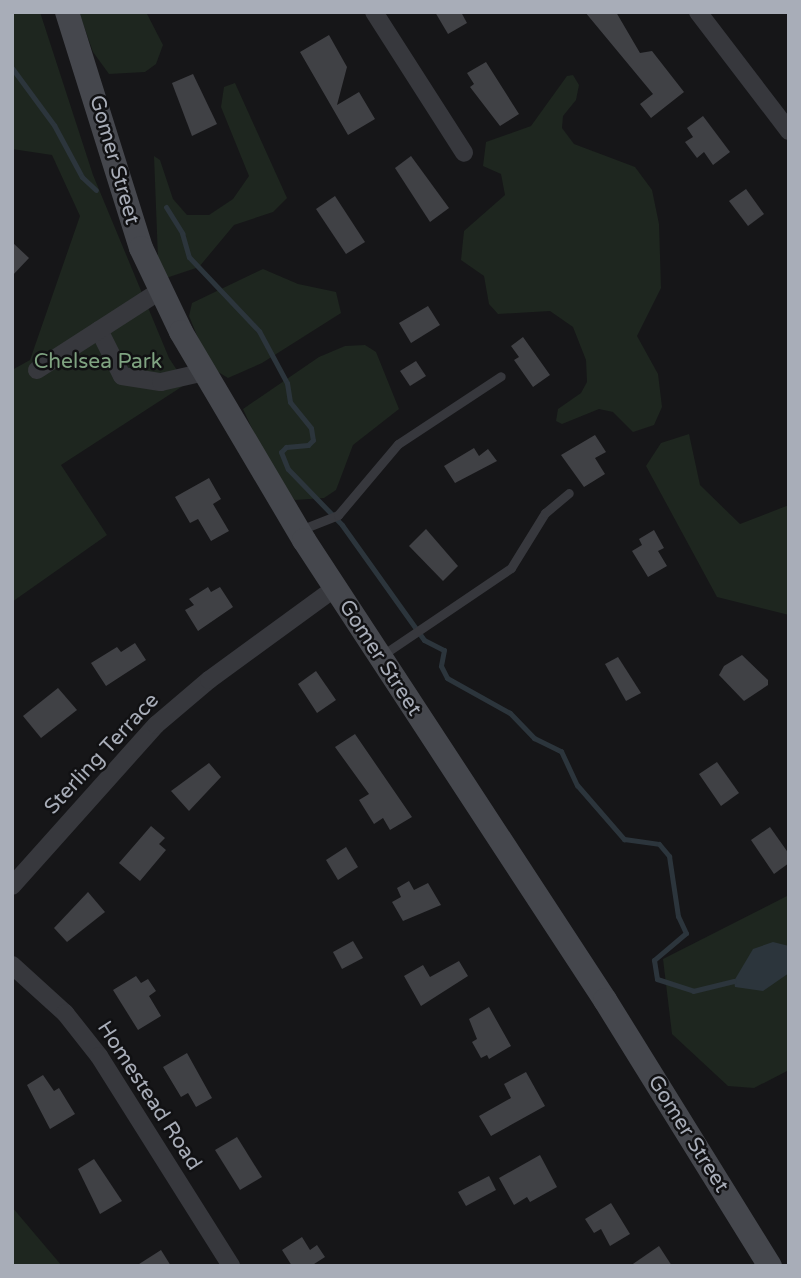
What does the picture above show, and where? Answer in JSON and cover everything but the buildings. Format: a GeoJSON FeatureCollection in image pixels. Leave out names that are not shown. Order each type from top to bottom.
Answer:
{"type":"FeatureCollection","features":[{"type":"Feature","properties":{"kind":"street","name":"Gomer Street"},"geometry":{"type":"LineString","coordinates":[[67,12],[141,248],[205,372],[298,531],[605,1000],[770,1266]]}},
{"type":"Feature","properties":{"kind":"street"},"geometry":{"type":"LineString","coordinates":[[374,12],[464,153]]}},
{"type":"Feature","properties":{"kind":"street"},"geometry":{"type":"LineString","coordinates":[[698,12],[789,131]]}},
{"type":"Feature","properties":{"kind":"street"},"geometry":{"type":"LineString","coordinates":[[37,370],[161,290]]}},
{"type":"Feature","properties":{"kind":"street"},"geometry":{"type":"LineString","coordinates":[[99,330],[122,376],[161,382],[205,372]]}},
{"type":"Feature","properties":{"kind":"street","name":"Sterling Terrace"},"geometry":{"type":"LineString","coordinates":[[12,886],[156,725],[209,680],[335,587]]}},
{"type":"Feature","properties":{"kind":"street","name":"Homestead Road"},"geometry":{"type":"LineString","coordinates":[[12,965],[65,1013],[99,1056],[231,1266]]}},
{"type":"Feature","properties":{"kind":"lane"},"geometry":{"type":"LineString","coordinates":[[298,531],[338,515],[398,444],[501,376]]}},
{"type":"Feature","properties":{"kind":"lane"},"geometry":{"type":"LineString","coordinates":[[380,657],[505,574],[523,555],[545,513],[569,493]]}},
{"type":"Feature","properties":{"kind":"green space","name":"Chelsea Park"},"geometry":{"type":"Polygon","coordinates":[[[12,12],[40,12],[93,175],[169,358],[186,384],[61,465],[107,535],[12,602],[12,370],[30,360],[80,216],[52,155],[12,149],[12,12]]]}},
{"type":"Feature","properties":{"kind":"green space"},"geometry":{"type":"Polygon","coordinates":[[[79,12],[146,12],[163,45],[156,64],[145,72],[109,74],[93,52],[79,12]]]}},
{"type":"Feature","properties":{"kind":"green space"},"geometry":{"type":"Polygon","coordinates":[[[573,75],[579,85],[576,100],[563,116],[562,128],[574,144],[635,167],[652,190],[659,224],[661,288],[637,336],[658,374],[662,407],[654,425],[633,432],[613,412],[599,409],[562,424],[556,421],[558,409],[581,393],[587,382],[586,360],[573,327],[550,311],[498,314],[489,304],[484,276],[461,260],[464,231],[505,195],[501,174],[483,166],[486,142],[531,126],[567,76],[573,75]]]}},
{"type":"Feature","properties":{"kind":"green space"},"geometry":{"type":"Polygon","coordinates":[[[235,83],[287,198],[273,212],[234,225],[199,267],[166,278],[158,258],[154,156],[160,160],[173,199],[187,215],[209,215],[233,199],[249,176],[221,107],[224,87],[235,83]]]}},
{"type":"Feature","properties":{"kind":"green space"},"geometry":{"type":"Polygon","coordinates":[[[263,269],[298,284],[336,292],[341,313],[262,363],[228,378],[210,367],[189,316],[192,303],[263,269]]]}},
{"type":"Feature","properties":{"kind":"green space"},"geometry":{"type":"Polygon","coordinates":[[[365,345],[376,352],[399,409],[353,445],[336,490],[324,498],[295,500],[276,481],[243,409],[319,357],[345,346],[365,345]]]}},
{"type":"Feature","properties":{"kind":"green space"},"geometry":{"type":"Polygon","coordinates":[[[689,434],[700,485],[740,524],[789,505],[789,615],[717,597],[646,466],[661,443],[689,434]]]}},
{"type":"Feature","properties":{"kind":"green space"},"geometry":{"type":"Polygon","coordinates":[[[789,895],[789,1070],[754,1088],[728,1086],[672,1034],[663,959],[789,895]]]}},
{"type":"Feature","properties":{"kind":"green space"},"geometry":{"type":"Polygon","coordinates":[[[12,1207],[62,1266],[12,1266],[12,1207]]]}},
{"type":"Feature","properties":{"kind":"shaded area"},"geometry":{"type":"Polygon","coordinates":[[[773,942],[789,946],[789,973],[763,991],[735,987],[734,981],[753,949],[773,942]]]}},
{"type":"Feature","properties":{"kind":"waterway"},"geometry":{"type":"LineString","coordinates":[[12,68],[54,125],[82,177],[96,190]]}},
{"type":"Feature","properties":{"kind":"waterway"},"geometry":{"type":"LineString","coordinates":[[166,207],[182,233],[189,257],[259,331],[287,383],[290,402],[311,428],[313,440],[308,445],[286,447],[281,452],[288,469],[342,525],[424,640],[444,650],[441,666],[447,678],[510,713],[534,738],[561,751],[577,785],[624,839],[659,844],[669,856],[678,916],[686,933],[654,960],[657,979],[693,991],[734,981]]}}]}
